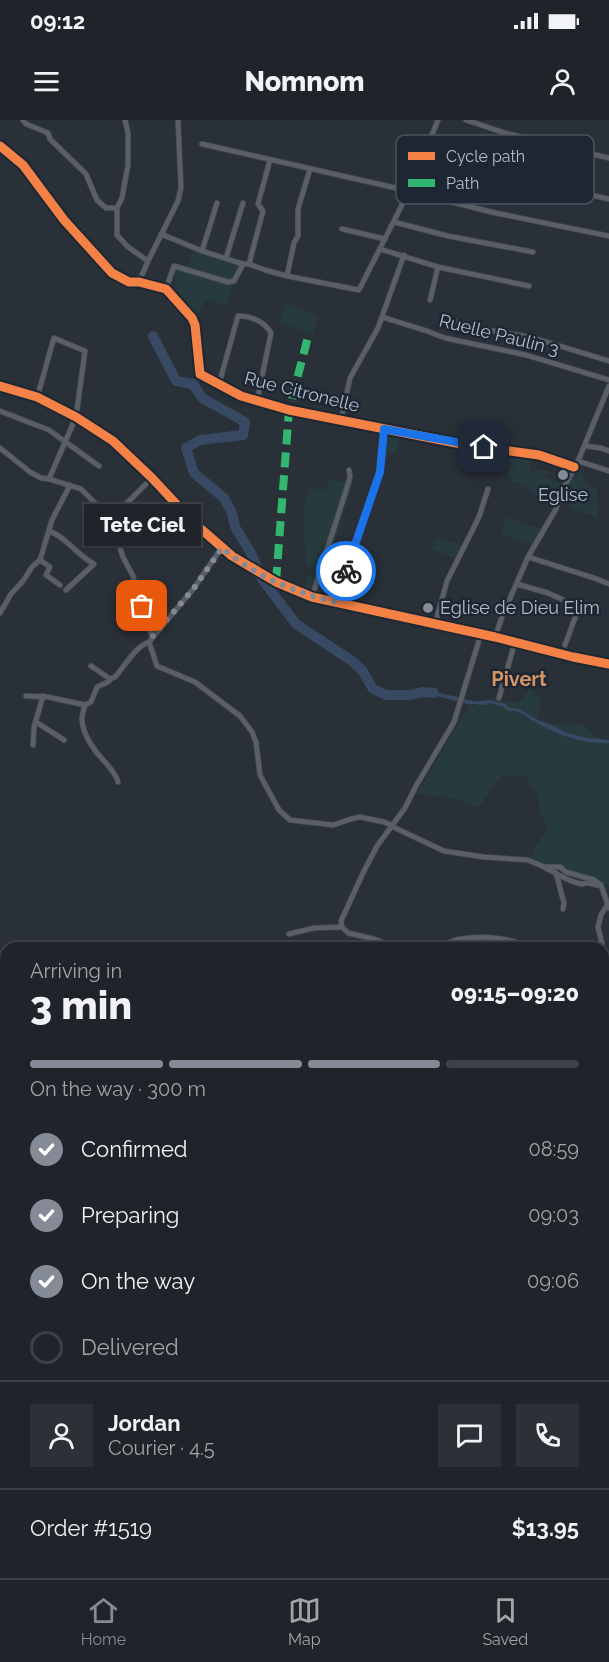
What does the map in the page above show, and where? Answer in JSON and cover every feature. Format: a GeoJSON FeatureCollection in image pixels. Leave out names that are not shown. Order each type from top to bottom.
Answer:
{"type":"FeatureCollection","features":[{"type":"Feature","properties":{"kind":"street"},"geometry":{"type":"LineString","coordinates":[[125,120],[128,133],[128,165],[122,198],[117,208],[117,235],[128,247],[148,261]]}},
{"type":"Feature","properties":{"kind":"street"},"geometry":{"type":"LineString","coordinates":[[140,282],[178,201],[181,188],[178,120]]}},
{"type":"Feature","properties":{"kind":"street"},"geometry":{"type":"LineString","coordinates":[[432,135],[438,120]]}},
{"type":"Feature","properties":{"kind":"street"},"geometry":{"type":"LineString","coordinates":[[466,120],[513,135]]}},
{"type":"Feature","properties":{"kind":"street"},"geometry":{"type":"LineString","coordinates":[[26,121],[48,133],[50,139],[86,174],[96,200],[106,208],[117,208]]}},
{"type":"Feature","properties":{"kind":"street"},"geometry":{"type":"LineString","coordinates":[[202,144],[396,188]]}},
{"type":"Feature","properties":{"kind":"street"},"geometry":{"type":"LineString","coordinates":[[0,146],[23,165],[64,220],[112,273],[129,282],[140,282],[166,289],[174,266],[228,282],[234,281],[246,264],[263,211],[258,204],[270,160]]}},
{"type":"Feature","properties":{"kind":"street"},"geometry":{"type":"LineString","coordinates":[[594,154],[609,158]]}},
{"type":"Feature","properties":{"kind":"street"},"geometry":{"type":"LineString","coordinates":[[287,276],[294,243],[298,236],[298,209],[310,169]]}},
{"type":"Feature","properties":{"kind":"street"},"geometry":{"type":"LineString","coordinates":[[594,196],[609,199]]}},
{"type":"Feature","properties":{"kind":"street"},"geometry":{"type":"LineString","coordinates":[[202,251],[217,203]]}},
{"type":"Feature","properties":{"kind":"street"},"geometry":{"type":"LineString","coordinates":[[226,258],[243,203]]}},
{"type":"Feature","properties":{"kind":"street"},"geometry":{"type":"LineString","coordinates":[[161,234],[202,251],[265,270],[358,291],[403,204]]}},
{"type":"Feature","properties":{"kind":"street"},"geometry":{"type":"LineString","coordinates":[[461,204],[609,236]]}},
{"type":"Feature","properties":{"kind":"street"},"geometry":{"type":"LineString","coordinates":[[394,222],[448,236],[533,252]]}},
{"type":"Feature","properties":{"kind":"street"},"geometry":{"type":"LineString","coordinates":[[342,229],[385,239]]}},
{"type":"Feature","properties":{"kind":"street"},"geometry":{"type":"LineString","coordinates":[[380,249],[438,267],[529,286]]}},
{"type":"Feature","properties":{"kind":"street"},"geometry":{"type":"LineString","coordinates":[[341,420],[350,378],[378,328],[404,255]]}},
{"type":"Feature","properties":{"kind":"street"},"geometry":{"type":"LineString","coordinates":[[430,300],[438,267]]}},
{"type":"Feature","properties":{"kind":"street","name":"Rue Citronelle"},"geometry":{"type":"LineString","coordinates":[[166,289],[192,318],[196,330],[200,374],[241,396],[289,410],[384,429],[466,445],[539,455],[574,467]]}},
{"type":"Feature","properties":{"kind":"street"},"geometry":{"type":"LineString","coordinates":[[219,384],[238,316],[252,317],[269,328],[271,333],[257,401]]}},
{"type":"Feature","properties":{"kind":"street","name":"Ruelle Paulin 3"},"geometry":{"type":"LineString","coordinates":[[382,317],[446,338],[526,355],[609,380]]}},
{"type":"Feature","properties":{"kind":"street"},"geometry":{"type":"LineString","coordinates":[[450,320],[490,331],[530,337],[609,361]]}},
{"type":"Feature","properties":{"kind":"street"},"geometry":{"type":"LineString","coordinates":[[37,398],[54,338],[85,351],[76,417],[50,479]]}},
{"type":"Feature","properties":{"kind":"street"},"geometry":{"type":"LineString","coordinates":[[0,386],[37,398],[76,417],[113,441],[222,548],[276,582],[312,597],[609,664]]}},
{"type":"Feature","properties":{"kind":"street"},"geometry":{"type":"LineString","coordinates":[[495,637],[528,556],[556,509],[609,386]]}},
{"type":"Feature","properties":{"kind":"street"},"geometry":{"type":"LineString","coordinates":[[601,405],[609,409]]}},
{"type":"Feature","properties":{"kind":"street"},"geometry":{"type":"LineString","coordinates":[[0,411],[49,430],[99,466]]}},
{"type":"Feature","properties":{"kind":"street"},"geometry":{"type":"LineString","coordinates":[[335,602],[380,472],[384,429]]}},
{"type":"Feature","properties":{"kind":"street"},"geometry":{"type":"LineString","coordinates":[[585,446],[609,451]]}},
{"type":"Feature","properties":{"kind":"street"},"geometry":{"type":"LineString","coordinates":[[0,448],[41,478],[70,485],[87,494],[99,509],[133,576],[150,634],[153,636]]}},
{"type":"Feature","properties":{"kind":"street"},"geometry":{"type":"LineString","coordinates":[[578,461],[609,471]]}},
{"type":"Feature","properties":{"kind":"street"},"geometry":{"type":"LineString","coordinates":[[312,597],[349,481],[349,470]]}},
{"type":"Feature","properties":{"kind":"street"},"geometry":{"type":"LineString","coordinates":[[107,524],[152,478]]}},
{"type":"Feature","properties":{"kind":"street"},"geometry":{"type":"LineString","coordinates":[[0,613],[11,594],[40,560],[52,520],[70,485]]}},
{"type":"Feature","properties":{"kind":"street"},"geometry":{"type":"LineString","coordinates":[[435,624],[447,581],[479,517],[488,489]]}},
{"type":"Feature","properties":{"kind":"street"},"geometry":{"type":"LineString","coordinates":[[49,531],[56,534],[85,560],[94,564],[66,590]]}},
{"type":"Feature","properties":{"kind":"street"},"geometry":{"type":"LineString","coordinates":[[26,696],[43,696],[85,705],[91,702],[97,687],[115,677],[130,658],[145,643],[149,642],[194,588],[222,548]]}},
{"type":"Feature","properties":{"kind":"street"},"geometry":{"type":"LineString","coordinates":[[528,556],[609,584]]}},
{"type":"Feature","properties":{"kind":"street"},"geometry":{"type":"LineString","coordinates":[[40,560],[50,567],[46,575],[60,585]]}},
{"type":"Feature","properties":{"kind":"street"},"geometry":{"type":"LineString","coordinates":[[517,584],[548,593],[579,607],[565,645]]}},
{"type":"Feature","properties":{"kind":"street"},"geometry":{"type":"LineString","coordinates":[[382,942],[348,933],[342,927],[342,921],[377,846],[405,808],[454,722],[481,634]]}},
{"type":"Feature","properties":{"kind":"street"},"geometry":{"type":"LineString","coordinates":[[149,642],[157,666],[195,682],[240,716],[252,732],[256,742],[260,775],[279,810],[286,818],[333,825],[360,817],[384,822],[444,850],[484,858],[528,860],[581,884],[601,885]]}},
{"type":"Feature","properties":{"kind":"street"},"geometry":{"type":"LineString","coordinates":[[499,698],[515,642]]}},
{"type":"Feature","properties":{"kind":"street"},"geometry":{"type":"LineString","coordinates":[[91,666],[110,679]]}},
{"type":"Feature","properties":{"kind":"street"},"geometry":{"type":"LineString","coordinates":[[33,745],[33,735],[43,696]]}},
{"type":"Feature","properties":{"kind":"street"},"geometry":{"type":"LineString","coordinates":[[85,705],[82,717],[88,738],[94,750],[112,770],[118,782]]}},
{"type":"Feature","properties":{"kind":"street"},"geometry":{"type":"LineString","coordinates":[[36,722],[64,740]]}},
{"type":"Feature","properties":{"kind":"street"},"geometry":{"type":"LineString","coordinates":[[544,867],[560,867],[566,872],[594,880],[601,885],[608,906],[601,915],[598,927],[602,942]]}},
{"type":"Feature","properties":{"kind":"street"},"geometry":{"type":"LineString","coordinates":[[554,871],[564,903],[563,909]]}},
{"type":"Feature","properties":{"kind":"street"},"geometry":{"type":"LineString","coordinates":[[289,934],[314,928],[342,927]]}},
{"type":"Feature","properties":{"kind":"street"},"geometry":{"type":"LineString","coordinates":[[453,942],[483,937],[510,942]]}},
{"type":"Feature","properties":{"kind":"green space"},"geometry":{"type":"Polygon","coordinates":[[[193,251],[243,267],[232,285],[225,283],[233,286],[226,306],[206,299],[196,318],[176,295],[175,268],[186,271],[193,251]]]}},
{"type":"Feature","properties":{"kind":"green space"},"geometry":{"type":"Polygon","coordinates":[[[287,303],[319,316],[312,335],[279,322],[287,303]]]}},
{"type":"Feature","properties":{"kind":"green space"},"geometry":{"type":"Polygon","coordinates":[[[400,432],[396,452],[388,456],[386,463],[381,462],[388,436],[400,432]]]}},
{"type":"Feature","properties":{"kind":"green space"},"geometry":{"type":"Polygon","coordinates":[[[504,456],[530,461],[530,469],[536,473],[539,469],[548,471],[544,477],[562,484],[558,496],[540,491],[537,497],[530,492],[531,488],[511,481],[512,478],[507,475],[510,464],[504,456]]]}},
{"type":"Feature","properties":{"kind":"green space"},"geometry":{"type":"Polygon","coordinates":[[[577,470],[583,475],[587,485],[597,489],[598,518],[569,507],[566,496],[571,487],[571,476],[577,470]]]}},
{"type":"Feature","properties":{"kind":"green space"},"geometry":{"type":"Polygon","coordinates":[[[329,479],[353,484],[333,547],[335,549],[328,565],[323,562],[322,565],[325,570],[322,573],[323,580],[319,594],[305,588],[307,576],[314,577],[314,572],[306,564],[303,512],[308,488],[325,490],[329,479]]]}},
{"type":"Feature","properties":{"kind":"green space"},"geometry":{"type":"Polygon","coordinates":[[[507,517],[542,530],[532,546],[501,534],[507,517]]]}},
{"type":"Feature","properties":{"kind":"green space"},"geometry":{"type":"Polygon","coordinates":[[[439,537],[462,546],[454,558],[432,549],[439,537]]]}},
{"type":"Feature","properties":{"kind":"green space"},"geometry":{"type":"Polygon","coordinates":[[[530,688],[542,701],[537,717],[553,725],[583,724],[596,737],[609,741],[609,886],[594,878],[571,872],[567,868],[544,865],[531,857],[537,843],[548,831],[541,814],[537,794],[525,776],[502,776],[493,785],[480,807],[453,798],[417,794],[468,707],[491,698],[514,703],[523,699],[530,688]]]}},
{"type":"Feature","properties":{"kind":"water"},"geometry":{"type":"Polygon","coordinates":[[[422,692],[473,701],[490,700],[506,704],[508,708],[520,709],[537,720],[564,732],[587,738],[609,740],[609,743],[590,742],[562,735],[543,727],[520,712],[508,711],[502,706],[490,703],[471,705],[422,692]]]}},
{"type":"Feature","properties":{"kind":"waterway"},"geometry":{"type":"LineString","coordinates":[[153,336],[176,381],[193,384],[202,398],[245,422],[243,435],[200,440],[186,448],[194,473],[224,498],[232,513],[235,527],[251,553],[262,579],[296,624],[352,661],[362,670],[373,689],[386,695],[434,693]]}},
{"type":"Feature","properties":{"kind":"marked path"},"geometry":{"type":"LineString","coordinates":[[276,582],[289,410],[308,337]]}},
{"type":"Feature","properties":{"kind":"cycle path"},"geometry":{"type":"LineString","coordinates":[[0,146],[23,165],[64,220],[112,273],[129,282],[139,282],[166,289],[192,318],[195,325],[200,374],[241,396],[289,410],[466,445],[539,455],[574,467]]}},
{"type":"Feature","properties":{"kind":"cycle path"},"geometry":{"type":"LineString","coordinates":[[0,386],[37,397],[76,417],[113,441],[193,522],[232,556],[276,582],[312,597],[609,664]]}},
{"type":"Feature","properties":{"kind":"way so far"},"geometry":{"type":"LineString","coordinates":[[142,606],[150,634],[153,636],[194,588],[222,548],[276,582],[312,597],[335,602],[346,571]]}},
{"type":"Feature","properties":{"kind":"place","name":"Eglise"},"geometry":{"type":"Point","coordinates":[563,475]}},
{"type":"Feature","properties":{"kind":"place","name":"Tete Ciel"},"geometry":{"type":"Point","coordinates":[142,606]}},
{"type":"Feature","properties":{"kind":"place","name":"Eglise de Dieu Elim"},"geometry":{"type":"Point","coordinates":[428,608]}},
{"type":"Feature","properties":{"kind":"district","name":"Pivert"},"geometry":{"type":"Point","coordinates":[519,679]}},
{"type":"Feature","properties":{"kind":"route"},"geometry":{"type":"LineString","coordinates":[[346,571],[380,472],[384,429],[484,447]]}}]}
